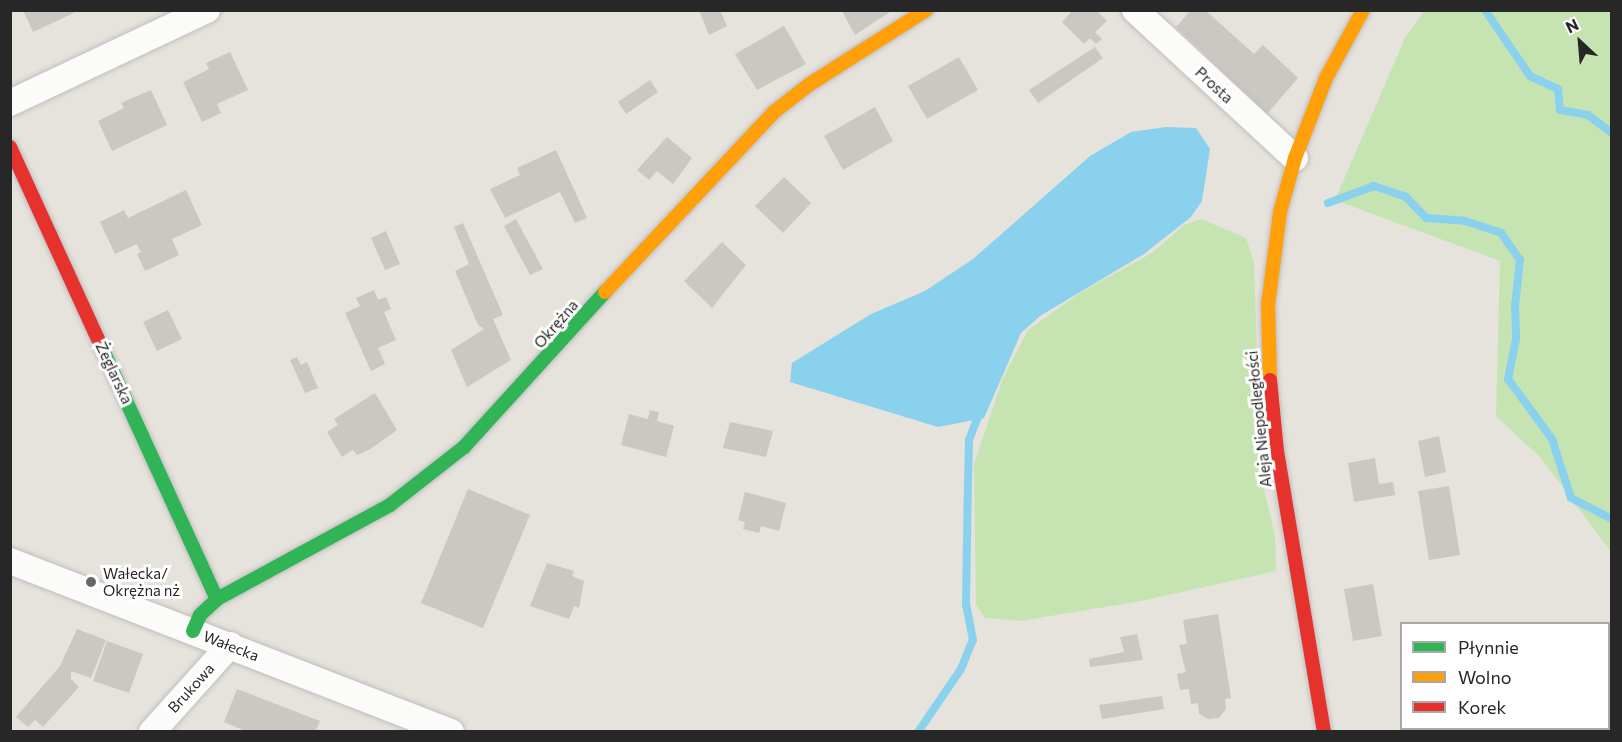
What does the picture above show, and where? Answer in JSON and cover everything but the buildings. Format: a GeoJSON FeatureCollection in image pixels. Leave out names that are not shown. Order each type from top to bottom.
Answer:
{"type":"FeatureCollection","features":[{"type":"Feature","properties":{"kind":"street"},"geometry":{"type":"LineString","coordinates":[[10,103],[207,10]]}},
{"type":"Feature","properties":{"kind":"street","name":"Okrężna"},"geometry":{"type":"LineString","coordinates":[[193,632],[201,615],[217,599],[390,505],[464,447],[673,217],[774,112],[810,84],[926,10]]}},
{"type":"Feature","properties":{"kind":"street","name":"Prosta"},"geometry":{"type":"LineString","coordinates":[[1135,10],[1295,158]]}},
{"type":"Feature","properties":{"kind":"street","name":"Aleja Niepodległości"},"geometry":{"type":"LineString","coordinates":[[1323,732],[1277,451],[1267,345],[1271,262],[1295,158],[1326,78],[1363,10]]}},
{"type":"Feature","properties":{"kind":"street","name":"Żeglarska"},"geometry":{"type":"LineString","coordinates":[[10,147],[217,599]]}},
{"type":"Feature","properties":{"kind":"street","name":"Wałecka"},"geometry":{"type":"LineString","coordinates":[[10,561],[451,732]]}},
{"type":"Feature","properties":{"kind":"street","name":"Brukowa"},"geometry":{"type":"LineString","coordinates":[[152,732],[230,645]]}},
{"type":"Feature","properties":{"kind":"green space"},"geometry":{"type":"Polygon","coordinates":[[[1424,11],[1611,11],[1611,552],[1541,458],[1496,416],[1500,261],[1335,200],[1405,38],[1424,11]]]}},
{"type":"Feature","properties":{"kind":"green space"},"geometry":{"type":"Polygon","coordinates":[[[1201,219],[1246,238],[1254,263],[1261,477],[1275,536],[1276,571],[1141,601],[1020,621],[985,618],[976,605],[974,464],[1003,378],[1028,330],[1080,293],[1152,253],[1184,225],[1201,219]]]}},
{"type":"Feature","properties":{"kind":"water"},"geometry":{"type":"Polygon","coordinates":[[[1166,127],[1196,128],[1210,149],[1202,201],[1191,217],[1144,254],[1040,316],[1021,333],[984,418],[938,427],[790,382],[792,363],[871,314],[925,291],[973,259],[1090,156],[1131,132],[1166,127]]]}},
{"type":"Feature","properties":{"kind":"waterway"},"geometry":{"type":"LineString","coordinates":[[1485,10],[1530,76],[1558,89],[1560,110],[1588,115],[1612,133]]}},
{"type":"Feature","properties":{"kind":"waterway"},"geometry":{"type":"LineString","coordinates":[[1328,203],[1374,186],[1406,197],[1426,218],[1465,221],[1501,233],[1520,260],[1515,306],[1516,339],[1508,379],[1552,439],[1571,498],[1612,519]]}},
{"type":"Feature","properties":{"kind":"waterway"},"geometry":{"type":"LineString","coordinates":[[918,732],[961,669],[973,640],[966,605],[969,440],[981,409]]}},
{"type":"Feature","properties":{"kind":"traffic: fast"},"geometry":{"type":"LineString","coordinates":[[193,631],[200,615],[217,599],[390,505],[464,447],[605,292]]}},
{"type":"Feature","properties":{"kind":"traffic: fast"},"geometry":{"type":"LineString","coordinates":[[101,346],[217,599]]}},
{"type":"Feature","properties":{"kind":"traffic: slow"},"geometry":{"type":"LineString","coordinates":[[605,292],[774,112],[810,84],[926,10]]}},
{"type":"Feature","properties":{"kind":"traffic: slow"},"geometry":{"type":"LineString","coordinates":[[1270,380],[1268,305],[1280,212],[1295,158],[1326,78],[1363,10]]}},
{"type":"Feature","properties":{"kind":"traffic: jam"},"geometry":{"type":"LineString","coordinates":[[10,147],[101,346]]}},
{"type":"Feature","properties":{"kind":"traffic: jam"},"geometry":{"type":"LineString","coordinates":[[1270,380],[1277,451],[1324,732]]}},
{"type":"Feature","properties":{"kind":"place","name":"Wałecka/ Okrężna nż"},"geometry":{"type":"Point","coordinates":[91,582]}}]}
